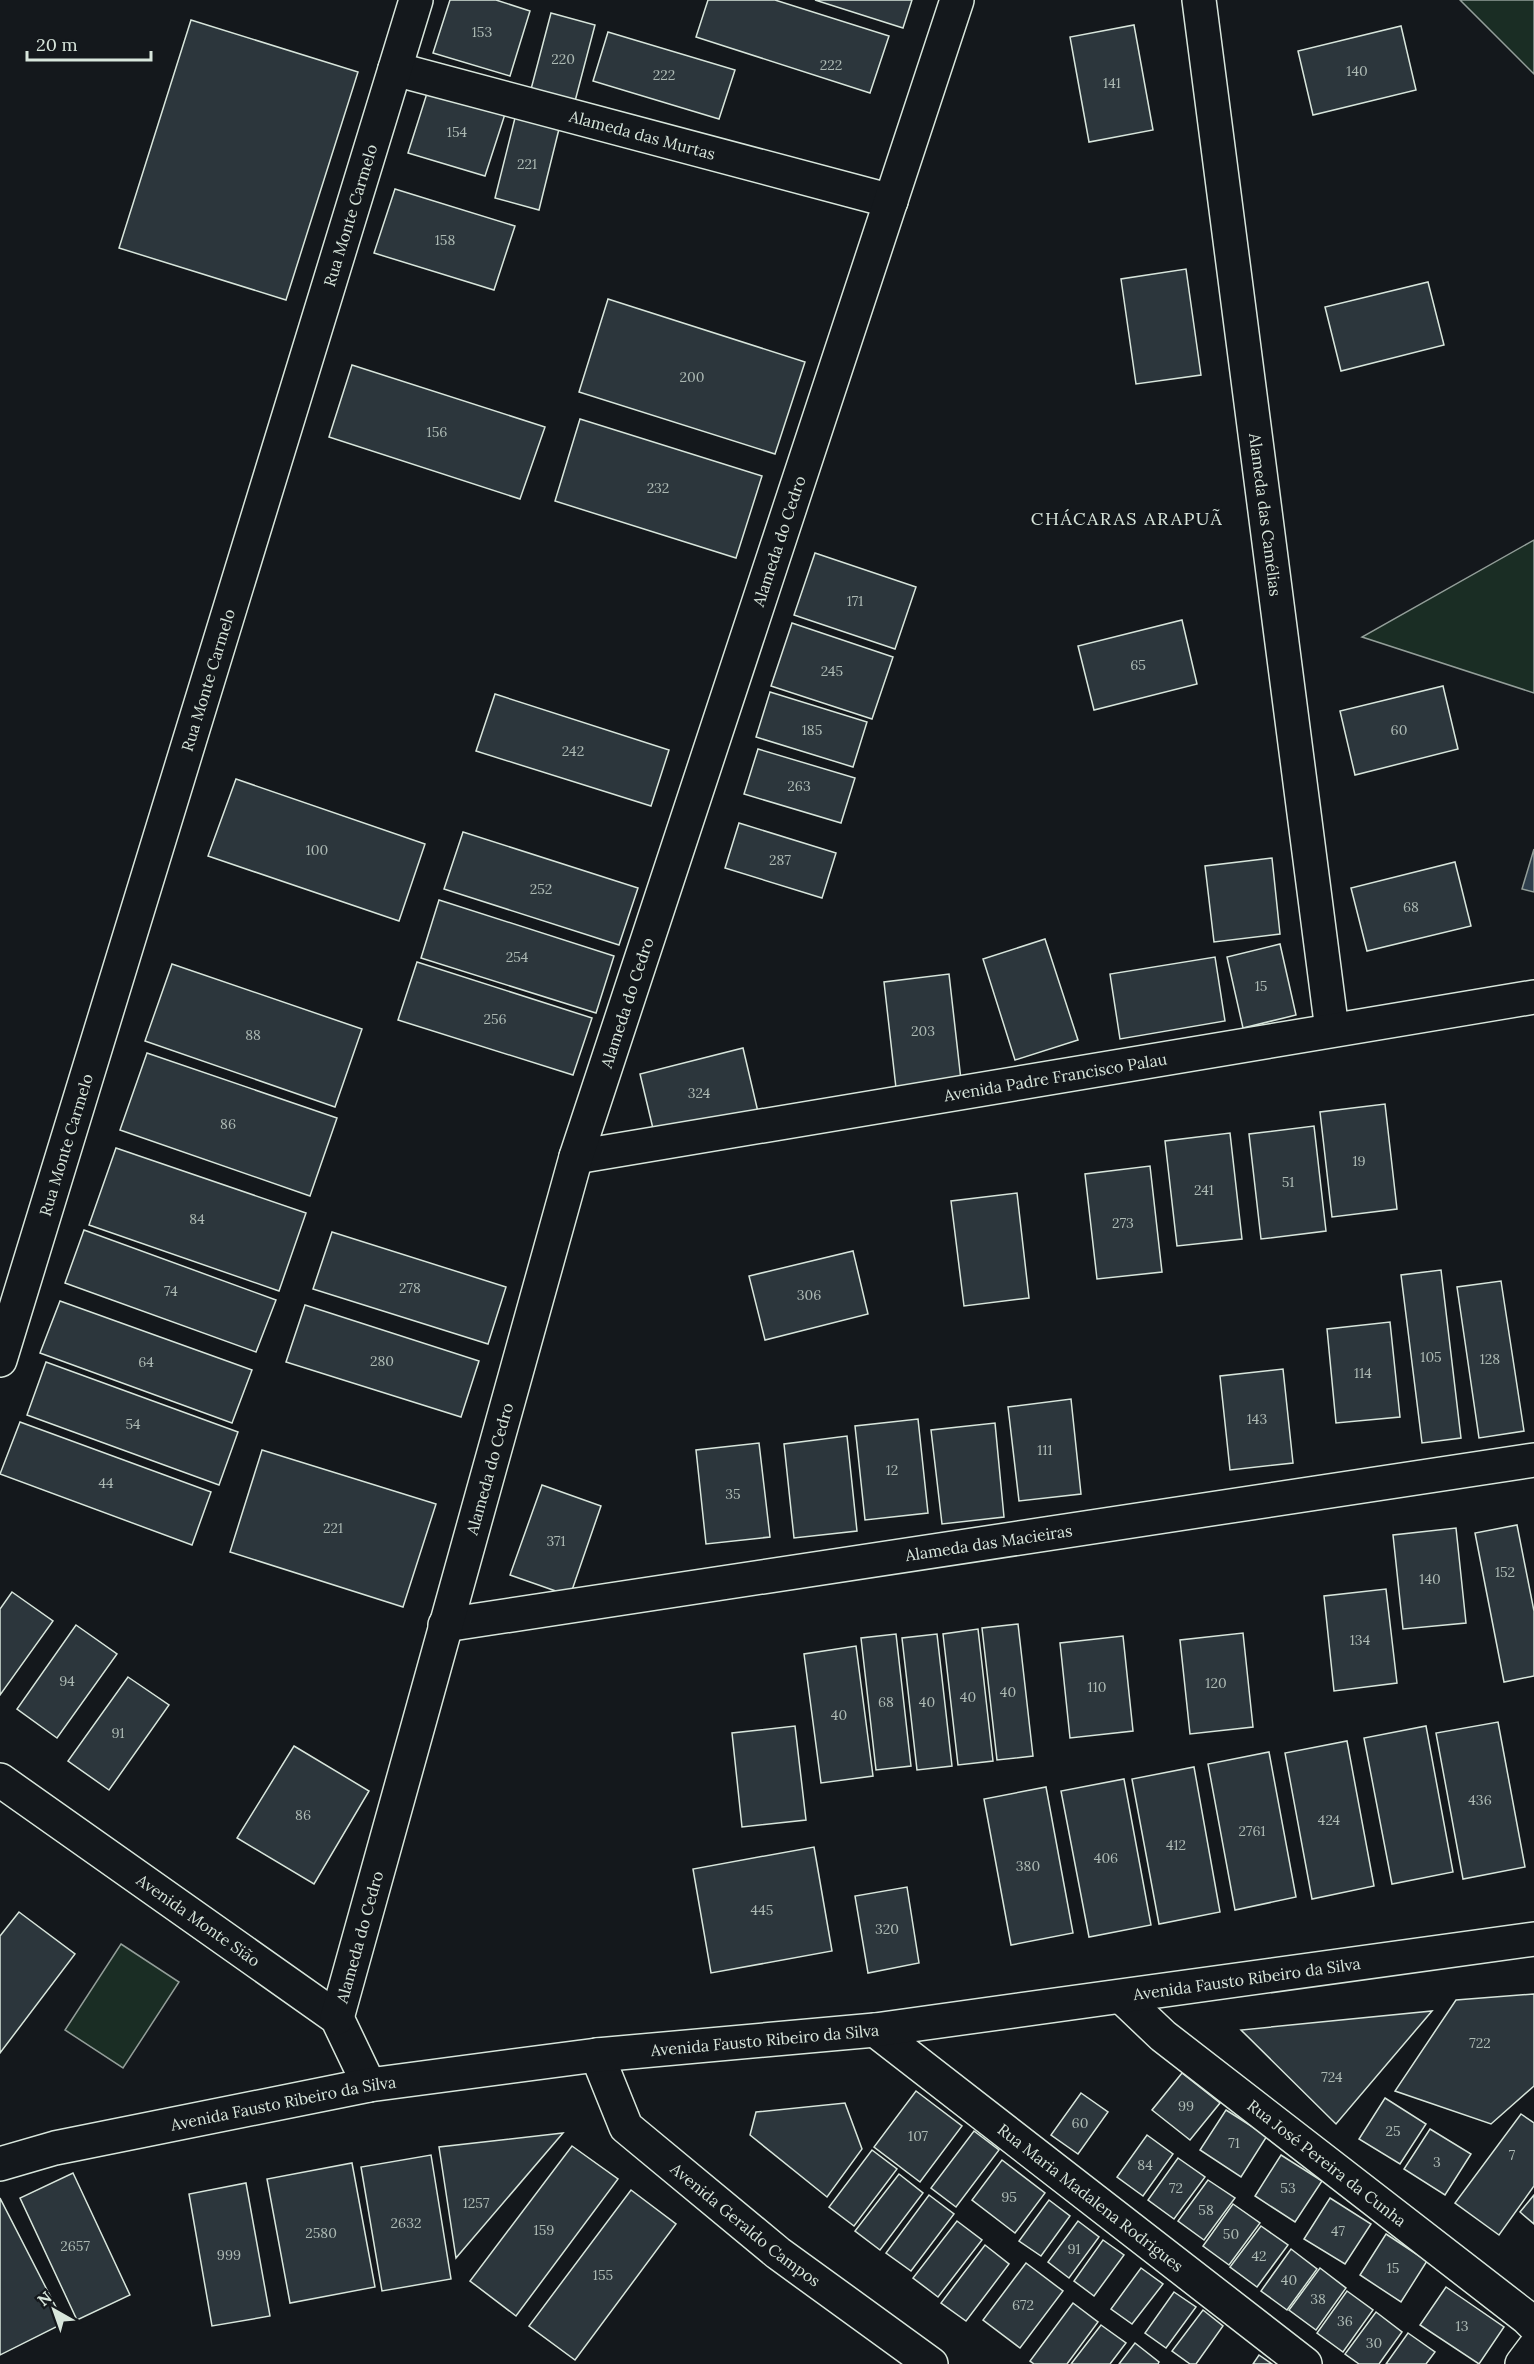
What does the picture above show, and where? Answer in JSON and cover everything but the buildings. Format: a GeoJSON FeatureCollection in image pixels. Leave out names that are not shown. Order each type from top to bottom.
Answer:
{"type":"FeatureCollection","features":[{"type":"Feature","properties":{"kind":"street","name":"Rua Monte Carmelo"},"geometry":{"type":"LineString","coordinates":[[0,1360],[416,0]]}},
{"type":"Feature","properties":{"kind":"street","name":"Alameda do Cedro"},"geometry":{"type":"LineString","coordinates":[[338,2018],[576,1157],[957,0]]}},
{"type":"Feature","properties":{"kind":"street","name":"Alameda das Camélias"},"geometry":{"type":"LineString","coordinates":[[1199,0],[1332,1030]]}},
{"type":"Feature","properties":{"kind":"street","name":"Alameda das Murtas"},"geometry":{"type":"LineString","coordinates":[[395,69],[891,201]]}},
{"type":"Feature","properties":{"kind":"street","name":"Avenida Padre Francisco Palau"},"geometry":{"type":"LineString","coordinates":[[576,1157],[1534,997]]}},
{"type":"Feature","properties":{"kind":"street","name":"Alameda das Macieiras"},"geometry":{"type":"LineString","coordinates":[[445,1625],[1534,1460]]}},
{"type":"Feature","properties":{"kind":"street","name":"Avenida Monte Sião"},"geometry":{"type":"LineString","coordinates":[[0,1780],[338,2018]]}},
{"type":"Feature","properties":{"kind":"street","name":"Avenida Fausto Ribeiro da Silva"},"geometry":{"type":"LineString","coordinates":[[0,2164],[55,2148],[369,2085],[597,2055],[875,2030],[1534,1939]]}},
{"type":"Feature","properties":{"kind":"street","name":"Rua José Pereira da Cunha"},"geometry":{"type":"LineString","coordinates":[[1122,1997],[1163,2036],[1534,2325]]}},
{"type":"Feature","properties":{"kind":"street"},"geometry":{"type":"LineString","coordinates":[[338,2018],[369,2085]]}},
{"type":"Feature","properties":{"kind":"street","name":"Rua Maria Madalena Rodrigues"},"geometry":{"type":"LineString","coordinates":[[875,2030],[1305,2364]]}},
{"type":"Feature","properties":{"kind":"street","name":"Avenida Geraldo Campos"},"geometry":{"type":"LineString","coordinates":[[597,2055],[626,2127],[778,2253],[931,2364]]}},
{"type":"Feature","properties":{"kind":"street"},"geometry":{"type":"LineString","coordinates":[[1522,2364],[1534,2349]]}},
{"type":"Feature","properties":{"kind":"green space"},"geometry":{"type":"Polygon","coordinates":[[[1460,0],[1534,0],[1534,74],[1460,0]]]}},
{"type":"Feature","properties":{"kind":"green space"},"geometry":{"type":"Polygon","coordinates":[[[1534,540],[1534,693],[1362,637],[1534,540]]]}},
{"type":"Feature","properties":{"kind":"green space"},"geometry":{"type":"Polygon","coordinates":[[[121,1944],[179,1982],[123,2068],[65,2030],[121,1944]]]}},
{"type":"Feature","properties":{"kind":"water"},"geometry":{"type":"Polygon","coordinates":[[[1534,849],[1534,892],[1522,889],[1534,849]]]}},
{"type":"Feature","properties":{"kind":"district","name":"CHÁCARAS ARAPUÃ"},"geometry":{"type":"Point","coordinates":[1127,519]}}]}
